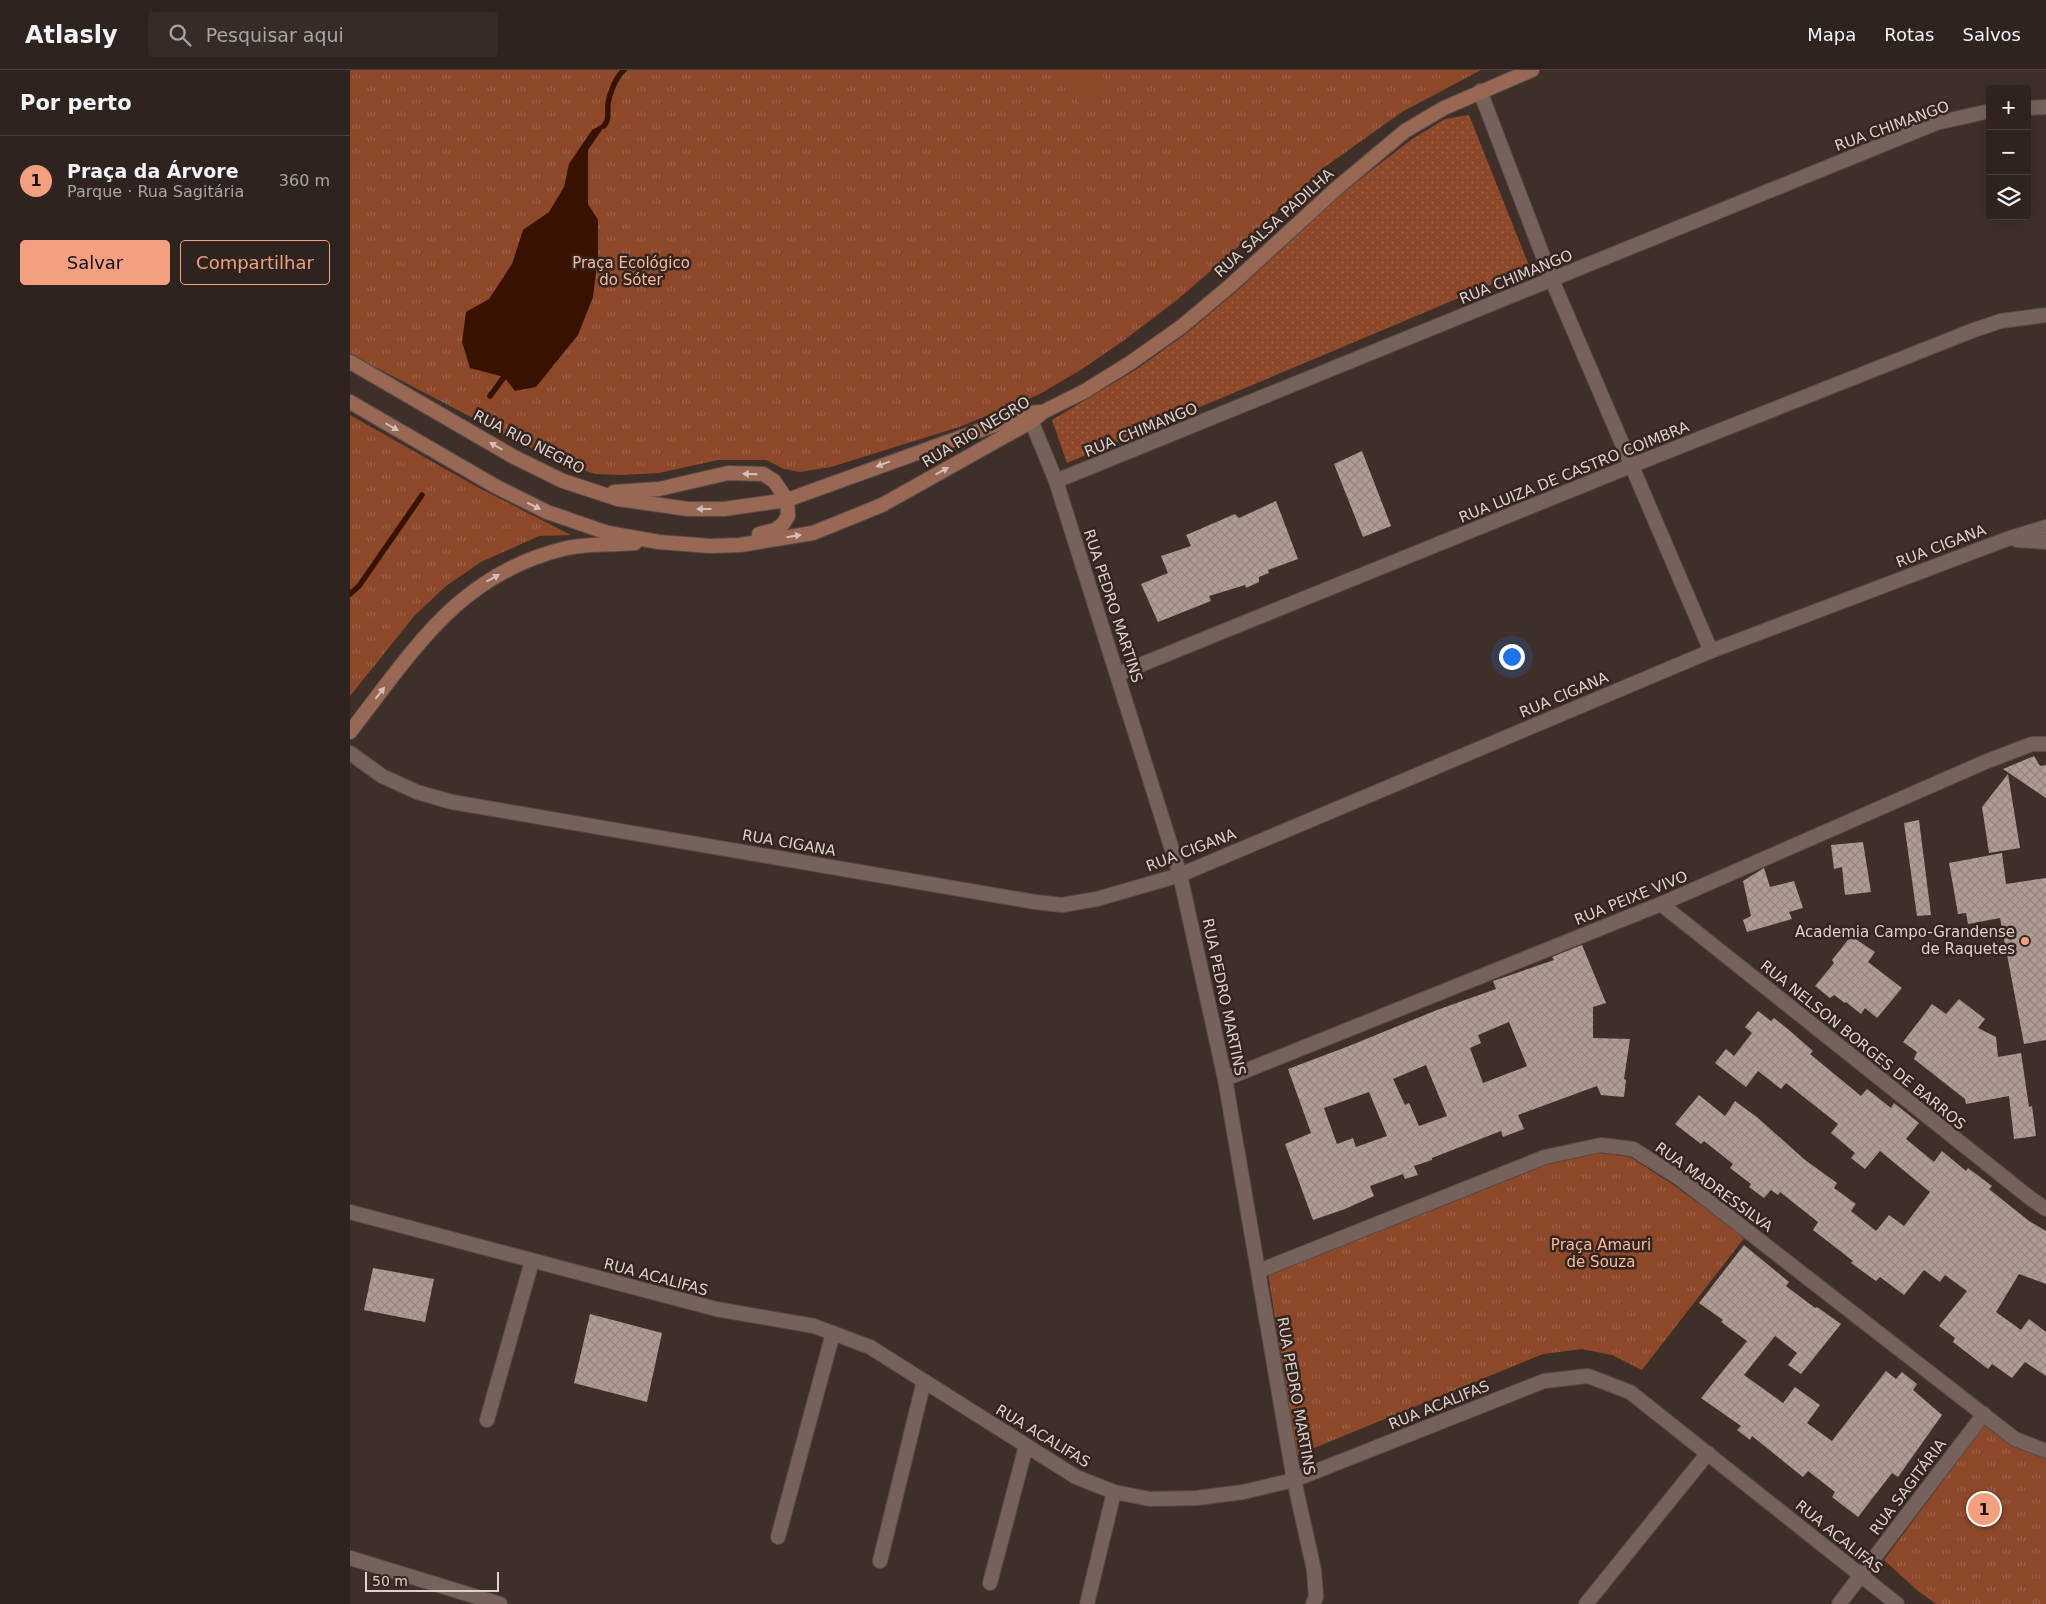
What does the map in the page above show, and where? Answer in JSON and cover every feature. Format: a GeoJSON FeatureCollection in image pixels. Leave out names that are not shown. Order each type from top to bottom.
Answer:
{"type":"FeatureCollection","features":[{"type":"Feature","properties":{"kind":"main road","name":"RUA SALSA PADILHA"},"geometry":{"type":"LineString","coordinates":[[1043,412],[1092,387],[1181,327],[1230,286],[1337,188],[1405,131],[1444,108],[1532,70]]}},
{"type":"Feature","properties":{"kind":"main road","name":"RUA RIO NEGRO"},"geometry":{"type":"LineString","coordinates":[[350,362],[514,456],[563,481],[587,490],[618,498],[688,509],[724,510],[787,500],[1043,412]]}},
{"type":"Feature","properties":{"kind":"main road","name":"RUA RIO NEGRO"},"geometry":{"type":"LineString","coordinates":[[350,402],[495,486],[547,512],[608,533],[659,542],[710,546],[740,545],[812,533],[882,505],[1030,417]]}},
{"type":"Feature","properties":{"kind":"main road"},"geometry":{"type":"LineString","coordinates":[[587,490],[615,492],[659,489],[728,473],[763,474],[774,481],[787,500],[788,516],[783,524],[775,530],[710,546]]}},
{"type":"Feature","properties":{"kind":"main road"},"geometry":{"type":"LineString","coordinates":[[350,732],[429,630],[457,603],[490,579],[526,561],[568,548],[659,542]]}},
{"type":"Feature","properties":{"kind":"street"},"geometry":{"type":"LineString","coordinates":[[1480,92],[1552,280],[1711,650]]}},
{"type":"Feature","properties":{"kind":"street"},"geometry":{"type":"LineString","coordinates":[[2031,108],[2046,107]]}},
{"type":"Feature","properties":{"kind":"street","name":"RUA CHIMANGO"},"geometry":{"type":"LineString","coordinates":[[1056,481],[1936,123],[1986,112]]}},
{"type":"Feature","properties":{"kind":"street","name":"RUA LUIZA DE CASTRO COIMBRA"},"geometry":{"type":"LineString","coordinates":[[1118,674],[1633,465],[1974,330],[2002,321],[2046,315]]}},
{"type":"Feature","properties":{"kind":"street","name":"RUA PEDRO MARTINS"},"geometry":{"type":"LineString","coordinates":[[1030,417],[1056,481],[1180,875],[1225,1079],[1294,1480],[1314,1570],[1316,1596],[1313,1604]]}},
{"type":"Feature","properties":{"kind":"street","name":"RUA CIGANA"},"geometry":{"type":"LineString","coordinates":[[350,753],[382,776],[417,792],[452,802],[1035,902],[1062,905],[1097,899],[1180,875],[1711,650],[2007,539],[2046,528]]}},
{"type":"Feature","properties":{"kind":"street","name":"RUA CIGANA"},"geometry":{"type":"LineString","coordinates":[[2007,539],[2046,542]]}},
{"type":"Feature","properties":{"kind":"street","name":"RUA PEIXE VIVO"},"geometry":{"type":"LineString","coordinates":[[1225,1079],[1661,904],[1985,762],[2032,744],[2046,744]]}},
{"type":"Feature","properties":{"kind":"street","name":"RUA NELSON BORGES DE BARROS"},"geometry":{"type":"LineString","coordinates":[[1661,904],[2046,1209]]}},
{"type":"Feature","properties":{"kind":"street","name":"RUA MADRESSILVA"},"geometry":{"type":"LineString","coordinates":[[1259,1272],[1545,1157],[1601,1144],[1633,1149],[1679,1178],[2015,1439],[2046,1451]]}},
{"type":"Feature","properties":{"kind":"street","name":"RUA ACALIFAS"},"geometry":{"type":"LineString","coordinates":[[350,1212],[716,1309],[814,1326],[870,1347],[1076,1477],[1114,1492],[1150,1499],[1197,1498],[1243,1492],[1294,1480],[1544,1381],[1588,1376],[1630,1392],[1897,1604]]}},
{"type":"Feature","properties":{"kind":"street"},"geometry":{"type":"LineString","coordinates":[[486,1420],[532,1260]]}},
{"type":"Feature","properties":{"kind":"street"},"geometry":{"type":"LineString","coordinates":[[778,1537],[833,1333]]}},
{"type":"Feature","properties":{"kind":"street"},"geometry":{"type":"LineString","coordinates":[[880,1561],[924,1382]]}},
{"type":"Feature","properties":{"kind":"street","name":"RUA SAGITÁRIA"},"geometry":{"type":"LineString","coordinates":[[1839,1604],[1984,1414]]}},
{"type":"Feature","properties":{"kind":"street"},"geometry":{"type":"LineString","coordinates":[[990,1583],[1026,1446]]}},
{"type":"Feature","properties":{"kind":"street"},"geometry":{"type":"LineString","coordinates":[[1586,1604],[1708,1453]]}},
{"type":"Feature","properties":{"kind":"street"},"geometry":{"type":"LineString","coordinates":[[1088,1604],[1114,1492]]}},
{"type":"Feature","properties":{"kind":"street"},"geometry":{"type":"LineString","coordinates":[[350,1558],[500,1604]]}},
{"type":"Feature","properties":{"kind":"green space","name":"Praça Ecológico do Sóter"},"geometry":{"type":"Polygon","coordinates":[[[350,70],[1481,70],[1402,112],[1326,166],[1177,300],[1123,341],[1079,371],[1038,395],[959,427],[831,467],[800,472],[784,469],[766,460],[718,460],[659,473],[621,475],[596,474],[572,467],[521,443],[350,354],[350,70]]]}},
{"type":"Feature","properties":{"kind":"green space"},"geometry":{"type":"Polygon","coordinates":[[[1057,70],[1098,70],[1111,89],[1081,106],[1057,70]]]}},
{"type":"Feature","properties":{"kind":"green space"},"geometry":{"type":"Polygon","coordinates":[[[1469,115],[1530,268],[1067,463],[1052,420],[1137,369],[1187,333],[1237,291],[1341,194],[1412,139],[1445,119],[1469,115]]]}},
{"type":"Feature","properties":{"kind":"green space"},"geometry":{"type":"Polygon","coordinates":[[[350,415],[479,488],[571,535],[539,536],[481,562],[446,586],[415,615],[350,696],[350,415]]]}},
{"type":"Feature","properties":{"kind":"green space","name":"Praça Amauri de Souza"},"geometry":{"type":"Polygon","coordinates":[[[1600,1153],[1630,1157],[1672,1184],[1745,1237],[1642,1370],[1612,1355],[1582,1349],[1543,1354],[1297,1455],[1268,1274],[1544,1165],[1600,1153]]]}},
{"type":"Feature","properties":{"kind":"green space"},"geometry":{"type":"Polygon","coordinates":[[[1985,1424],[2012,1445],[2046,1458],[2046,1604],[1936,1604],[1918,1591],[1884,1560],[1985,1424]]]}},
{"type":"Feature","properties":{"kind":"shaded area"},"geometry":{"type":"Polygon","coordinates":[[[608,121],[588,150],[588,204],[598,220],[598,257],[593,297],[578,335],[536,387],[515,391],[504,377],[470,368],[462,342],[466,312],[489,299],[512,264],[523,230],[549,212],[564,187],[569,164],[592,130],[608,121]]]}},
{"type":"Feature","properties":{"kind":"building"},"geometry":{"type":"Polygon","coordinates":[[[1362,451],[1391,526],[1363,537],[1334,464],[1362,451]]]}},
{"type":"Feature","properties":{"kind":"building"},"geometry":{"type":"Polygon","coordinates":[[[1276,501],[1298,559],[1268,570],[1269,573],[1259,577],[1259,582],[1246,588],[1245,585],[1209,596],[1211,601],[1158,622],[1141,584],[1168,573],[1161,556],[1191,546],[1186,535],[1235,514],[1239,518],[1276,501]]]}},
{"type":"Feature","properties":{"kind":"building"},"geometry":{"type":"Polygon","coordinates":[[[2034,756],[2040,766],[2046,765],[2046,798],[2003,769],[2034,756]]]}},
{"type":"Feature","properties":{"kind":"building"},"geometry":{"type":"Polygon","coordinates":[[[2008,774],[2020,848],[1989,853],[1982,807],[2008,774]]]}},
{"type":"Feature","properties":{"kind":"building"},"geometry":{"type":"Polygon","coordinates":[[[1919,820],[1931,915],[1917,916],[1904,823],[1919,820]]]}},
{"type":"Feature","properties":{"kind":"building"},"geometry":{"type":"Polygon","coordinates":[[[1863,842],[1871,892],[1845,895],[1842,867],[1834,869],[1831,845],[1863,842]]]}},
{"type":"Feature","properties":{"kind":"building"},"geometry":{"type":"Polygon","coordinates":[[[2002,853],[2006,884],[2046,878],[2046,1040],[2024,1044],[2000,918],[1968,924],[1966,913],[1958,914],[1949,863],[2002,853]]]}},
{"type":"Feature","properties":{"kind":"building"},"geometry":{"type":"Polygon","coordinates":[[[1764,868],[1770,887],[1794,881],[1803,908],[1789,912],[1792,919],[1747,932],[1743,920],[1751,916],[1743,881],[1764,868]]]}},
{"type":"Feature","properties":{"kind":"building"},"geometry":{"type":"Polygon","coordinates":[[[1851,936],[1875,952],[1868,962],[1902,988],[1877,1018],[1865,1008],[1861,1014],[1834,995],[1830,998],[1815,986],[1834,963],[1832,960],[1851,936]]]}},
{"type":"Feature","properties":{"kind":"building"},"geometry":{"type":"Polygon","coordinates":[[[1582,945],[1606,1003],[1593,1007],[1593,1038],[1630,1039],[1624,1079],[1626,1080],[1624,1097],[1601,1095],[1597,1086],[1518,1115],[1524,1129],[1503,1137],[1501,1131],[1432,1158],[1432,1160],[1414,1166],[1418,1175],[1405,1179],[1403,1174],[1370,1186],[1374,1196],[1313,1220],[1285,1144],[1311,1133],[1288,1069],[1437,1010],[1496,989],[1493,981],[1554,960],[1552,957],[1582,945]],[[1509,1022],[1478,1035],[1481,1043],[1470,1048],[1483,1083],[1527,1066],[1509,1022]],[[1426,1065],[1393,1079],[1405,1105],[1409,1103],[1419,1126],[1447,1116],[1426,1065]],[[1369,1092],[1324,1108],[1337,1144],[1353,1138],[1356,1147],[1387,1136],[1369,1092]]]}},
{"type":"Feature","properties":{"kind":"building"},"geometry":{"type":"Polygon","coordinates":[[[1959,999],[1985,1019],[1978,1028],[1996,1037],[1998,1057],[2021,1053],[2029,1107],[2032,1106],[2036,1136],[2014,1139],[2009,1096],[1966,1104],[1965,1099],[1914,1059],[1917,1052],[1903,1042],[1932,1004],[1946,1014],[1959,999]]]}},
{"type":"Feature","properties":{"kind":"building"},"geometry":{"type":"Polygon","coordinates":[[[1758,1011],[1771,1021],[1774,1018],[1789,1030],[1813,1051],[1810,1054],[1861,1096],[1867,1089],[1891,1108],[1894,1103],[1919,1123],[1906,1139],[1934,1162],[1942,1151],[1966,1171],[1968,1168],[1992,1186],[1989,1189],[2029,1221],[2046,1231],[2046,1284],[2019,1274],[1996,1312],[2021,1330],[2029,1319],[2046,1332],[2046,1376],[2025,1362],[2012,1378],[1992,1364],[1988,1369],[1953,1342],[1955,1338],[1939,1326],[1967,1291],[1945,1275],[1940,1282],[1924,1270],[1904,1295],[1880,1277],[1876,1281],[1851,1263],[1853,1261],[1813,1230],[1818,1222],[1780,1192],[1778,1195],[1771,1190],[1764,1198],[1749,1187],[1751,1184],[1730,1168],[1733,1164],[1704,1141],[1701,1144],[1675,1124],[1699,1095],[1725,1116],[1735,1101],[1758,1118],[1805,1160],[1837,1183],[1834,1188],[1856,1204],[1851,1211],[1876,1231],[1889,1215],[1904,1226],[1930,1192],[1880,1151],[1865,1169],[1851,1158],[1855,1153],[1831,1133],[1838,1124],[1786,1083],[1781,1089],[1758,1071],[1746,1087],[1715,1063],[1726,1049],[1734,1056],[1752,1033],[1745,1027],[1758,1011]]]}},
{"type":"Feature","properties":{"kind":"building"},"geometry":{"type":"Polygon","coordinates":[[[1744,1245],[1789,1282],[1786,1286],[1815,1308],[1817,1307],[1841,1324],[1801,1374],[1788,1365],[1797,1353],[1775,1336],[1744,1375],[1783,1403],[1795,1387],[1820,1405],[1807,1423],[1832,1441],[1886,1371],[1896,1379],[1902,1372],[1917,1384],[1913,1390],[1942,1415],[1898,1477],[1892,1473],[1858,1517],[1832,1497],[1835,1492],[1808,1471],[1803,1477],[1752,1436],[1750,1440],[1737,1430],[1741,1426],[1701,1398],[1747,1341],[1721,1322],[1723,1320],[1699,1303],[1744,1245]]]}},
{"type":"Feature","properties":{"kind":"building"},"geometry":{"type":"Polygon","coordinates":[[[373,1268],[434,1279],[425,1322],[364,1310],[373,1268]]]}},
{"type":"Feature","properties":{"kind":"building"},"geometry":{"type":"Polygon","coordinates":[[[590,1314],[662,1333],[647,1402],[574,1383],[590,1314]]]}},
{"type":"Feature","properties":{"kind":"waterway"},"geometry":{"type":"LineString","coordinates":[[604,126],[608,118],[608,103],[612,90],[618,77],[624,70]]}},
{"type":"Feature","properties":{"kind":"waterway"},"geometry":{"type":"LineString","coordinates":[[490,396],[504,377],[504,370]]}},
{"type":"Feature","properties":{"kind":"waterway"},"geometry":{"type":"LineString","coordinates":[[350,594],[359,586],[422,495]]}},
{"type":"Feature","properties":{"kind":"place","name":"Academia Campo-Grandense de Raquetes"},"geometry":{"type":"Point","coordinates":[2025,941]}},
{"type":"Feature","properties":{"kind":"place","name":"Praça da Árvore"},"geometry":{"type":"Point","coordinates":[1984,1509]}}]}
